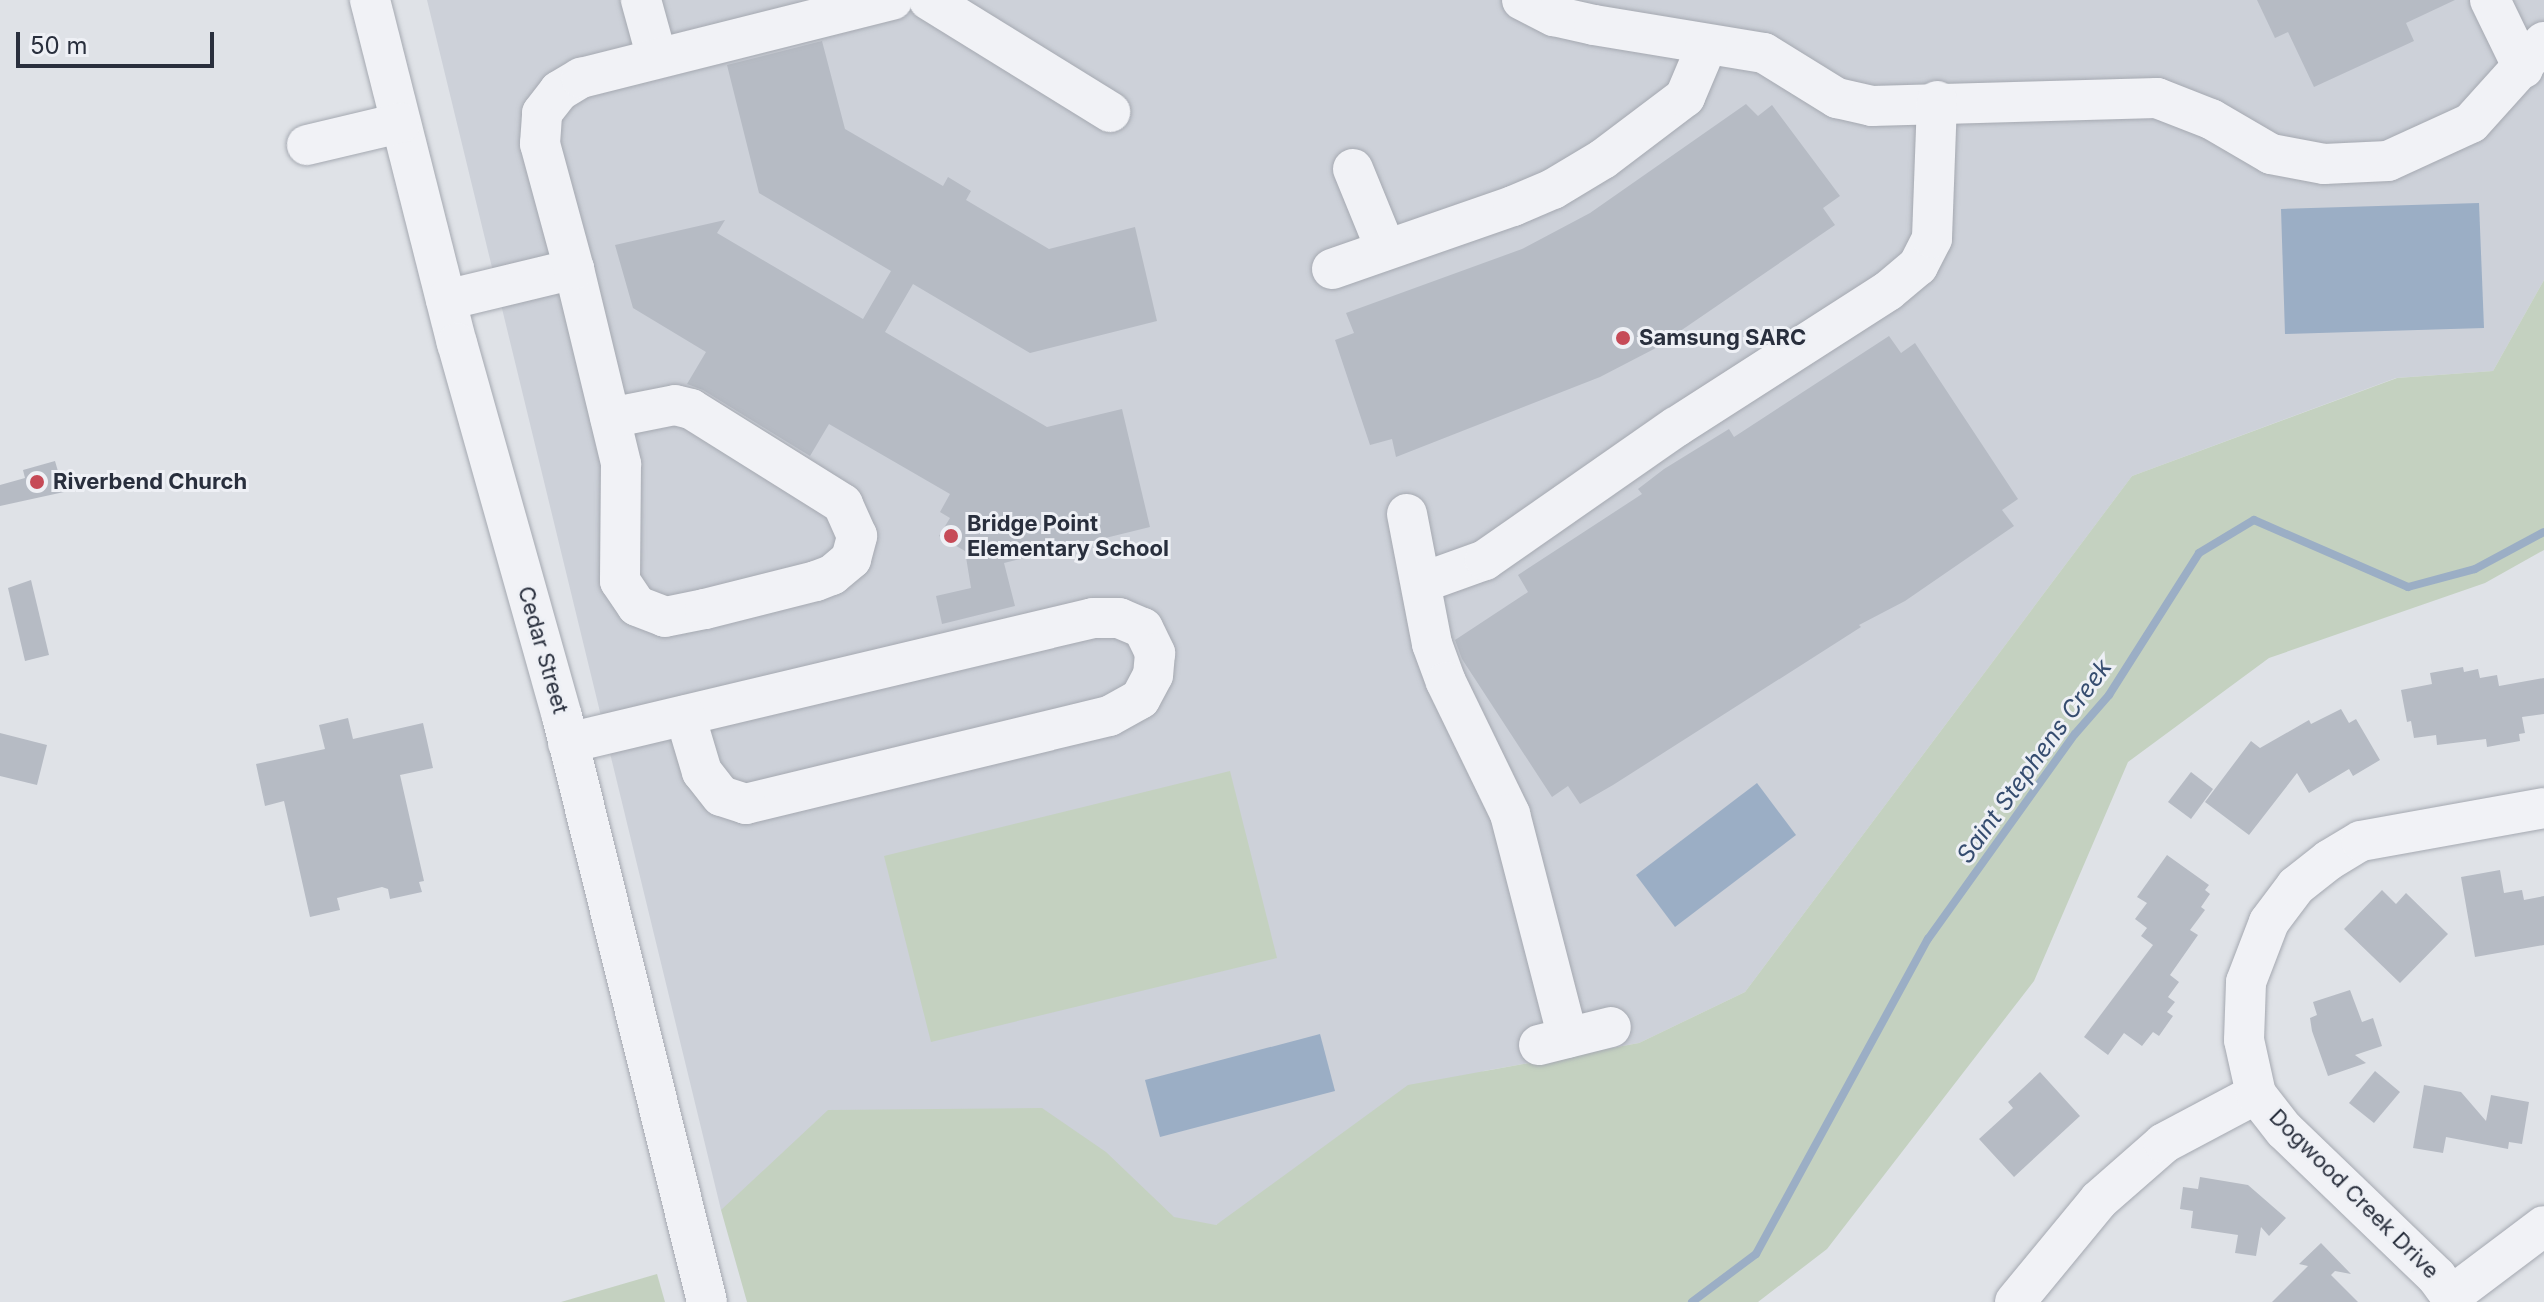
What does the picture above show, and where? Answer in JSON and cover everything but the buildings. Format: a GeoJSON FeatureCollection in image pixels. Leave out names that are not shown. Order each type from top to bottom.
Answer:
{"type":"FeatureCollection","features":[{"type":"Feature","properties":{"kind":"street","name":"Cedar Street"},"geometry":{"type":"LineString","coordinates":[[370,0],[446,300],[568,743],[707,1302]]}},
{"type":"Feature","properties":{"kind":"street"},"geometry":{"type":"LineString","coordinates":[[641,0],[657,58]]}},
{"type":"Feature","properties":{"kind":"street"},"geometry":{"type":"LineString","coordinates":[[610,418],[675,405],[691,409],[843,504],[857,536],[851,559],[832,575],[816,581],[705,609],[665,617],[637,606],[620,581],[621,464],[540,144],[542,113],[559,91],[581,78],[657,58],[813,9],[892,0]]}},
{"type":"Feature","properties":{"kind":"street"},"geometry":{"type":"LineString","coordinates":[[929,0],[1110,112]]}},
{"type":"Feature","properties":{"kind":"street"},"geometry":{"type":"LineString","coordinates":[[1522,0],[1554,16],[1764,53],[1837,98],[1872,106],[1937,101],[2157,98],[2211,119],[2271,154],[2324,164],[2388,161],[2471,123],[2537,56],[2490,0]]}},
{"type":"Feature","properties":{"kind":"street"},"geometry":{"type":"LineString","coordinates":[[1332,269],[1553,189],[1603,159],[1685,97],[1707,45]]}},
{"type":"Feature","properties":{"kind":"street"},"geometry":{"type":"LineString","coordinates":[[1421,583],[1485,560],[1676,427],[1888,291],[1918,266],[1932,238],[1937,101]]}},
{"type":"Feature","properties":{"kind":"street"},"geometry":{"type":"LineString","coordinates":[[307,145],[400,123]]}},
{"type":"Feature","properties":{"kind":"street"},"geometry":{"type":"LineString","coordinates":[[1353,169],[1386,250]]}},
{"type":"Feature","properties":{"kind":"street"},"geometry":{"type":"LineString","coordinates":[[446,300],[574,269]]}},
{"type":"Feature","properties":{"kind":"street"},"geometry":{"type":"LineString","coordinates":[[1407,514],[1432,644],[1446,682],[1510,814],[1554,1041],[1611,1027]]}},
{"type":"Feature","properties":{"kind":"street"},"geometry":{"type":"LineString","coordinates":[[568,743],[685,715],[1093,618],[1119,618],[1143,628],[1155,653],[1153,675],[1140,699],[1109,716],[746,804],[721,796],[702,772],[685,715]]}},
{"type":"Feature","properties":{"kind":"street","name":"Dogwood Creek Drive"},"geometry":{"type":"LineString","coordinates":[[2453,1299],[2437,1277],[2284,1130],[2256,1094],[2244,1040],[2246,982],[2269,922],[2296,886],[2329,860],[2361,841],[2544,808]]}},
{"type":"Feature","properties":{"kind":"street"},"geometry":{"type":"LineString","coordinates":[[2015,1302],[2099,1200],[2164,1143],[2256,1094]]}},
{"type":"Feature","properties":{"kind":"street"},"geometry":{"type":"LineString","coordinates":[[2453,1299],[2544,1226]]}},
{"type":"Feature","properties":{"kind":"shaded area"},"geometry":{"type":"Polygon","coordinates":[[[427,0],[2544,0],[2544,280],[2493,371],[2396,378],[2132,476],[1745,992],[1639,1043],[1484,1071],[1216,1225],[721,1210],[427,0]]]}},
{"type":"Feature","properties":{"kind":"green space"},"geometry":{"type":"Polygon","coordinates":[[[2544,280],[2544,550],[2485,583],[2269,658],[2128,762],[2034,981],[1827,1249],[1758,1302],[747,1302],[721,1210],[828,1110],[1042,1108],[1106,1152],[1174,1217],[1216,1225],[1408,1085],[1639,1043],[1745,992],[2132,476],[2397,378],[2493,371],[2544,280]]]}},
{"type":"Feature","properties":{"kind":"green space"},"geometry":{"type":"Polygon","coordinates":[[[1230,771],[1277,958],[931,1042],[884,856],[1230,771]]]}},
{"type":"Feature","properties":{"kind":"green space"},"geometry":{"type":"Polygon","coordinates":[[[657,1274],[665,1302],[561,1302],[657,1274]]]}},
{"type":"Feature","properties":{"kind":"water"},"geometry":{"type":"Polygon","coordinates":[[[2479,203],[2484,328],[2285,334],[2281,209],[2479,203]]]}},
{"type":"Feature","properties":{"kind":"water"},"geometry":{"type":"Polygon","coordinates":[[[1757,783],[1796,835],[1675,927],[1636,875],[1757,783]]]}},
{"type":"Feature","properties":{"kind":"water"},"geometry":{"type":"Polygon","coordinates":[[[1320,1034],[1335,1091],[1160,1137],[1145,1080],[1320,1034]]]}},
{"type":"Feature","properties":{"kind":"waterway","name":"Saint Stephens Creek"},"geometry":{"type":"LineString","coordinates":[[1692,1302],[1756,1254],[1928,939],[2075,734],[2109,695],[2199,553],[2254,520],[2408,587],[2475,569],[2544,532]]}},
{"type":"Feature","properties":{"kind":"place","name":"Samsung SARC"},"geometry":{"type":"Point","coordinates":[1623,338]}},
{"type":"Feature","properties":{"kind":"place","name":"Riverbend Church"},"geometry":{"type":"Point","coordinates":[37,482]}},
{"type":"Feature","properties":{"kind":"place","name":"Bridge Point Elementary School"},"geometry":{"type":"Point","coordinates":[951,536]}}]}
